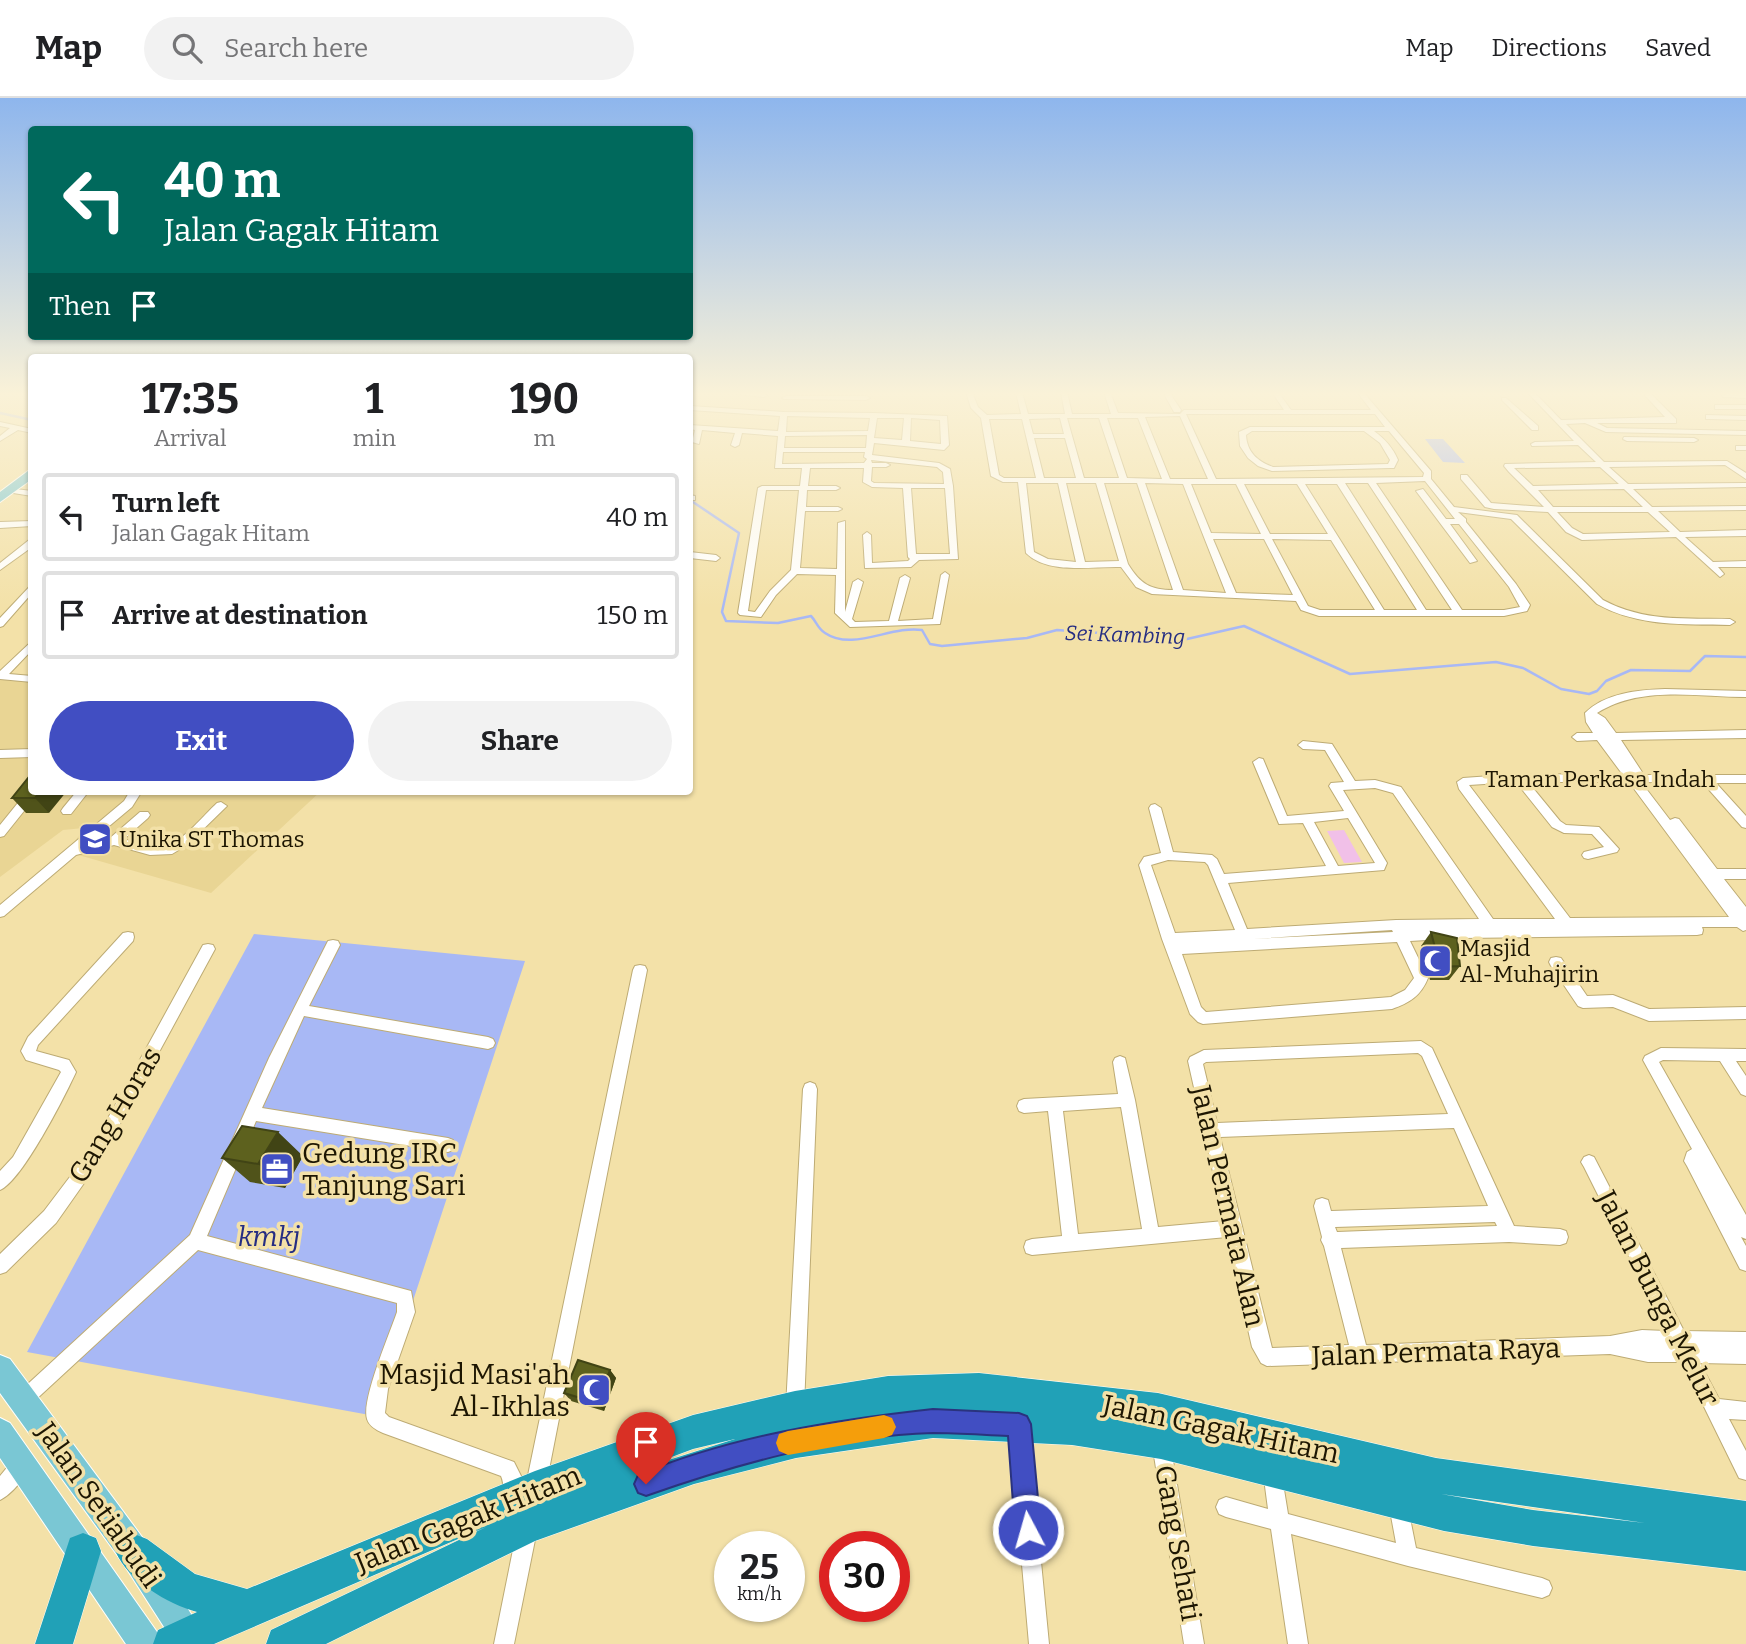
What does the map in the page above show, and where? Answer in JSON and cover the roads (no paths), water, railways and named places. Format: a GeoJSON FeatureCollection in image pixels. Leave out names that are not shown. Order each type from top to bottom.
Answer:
{"type":"FeatureCollection","features":[{"type":"Feature","properties":{"kind":"highway","name":"Jalan Gagak Hitam"},"geometry":{"type":"LineString","coordinates":[[185,1641],[247,1608],[525,1505],[693,1433],[795,1408],[888,1393],[979,1390],[1158,1410],[1436,1476],[1746,1519]]}},
{"type":"Feature","properties":{"kind":"highway","name":"Jalan Gagak Hitam"},"geometry":{"type":"LineString","coordinates":[[301,1640],[525,1505],[796,1441],[855,1430],[933,1421],[1072,1428],[1161,1443],[1399,1503],[1533,1528],[1746,1553]]}},
{"type":"Feature","properties":{"kind":"highway"},"geometry":{"type":"LineString","coordinates":[[54,1644],[83,1551]]}},
{"type":"Feature","properties":{"kind":"highway"},"geometry":{"type":"LineString","coordinates":[[134,1552],[185,1590],[247,1608]]}},
{"type":"Feature","properties":{"kind":"main road"},"geometry":{"type":"LineString","coordinates":[[3,492],[28,467]]}},
{"type":"Feature","properties":{"kind":"main road"},"geometry":{"type":"LineString","coordinates":[[3,492],[28,475]]}},
{"type":"Feature","properties":{"kind":"main road","name":"Jalan Setiabudi"},"geometry":{"type":"LineString","coordinates":[[0,1368],[134,1552],[185,1641]]}},
{"type":"Feature","properties":{"kind":"main road","name":"Jalan Setiabudi"},"geometry":{"type":"LineString","coordinates":[[0,1433],[145,1644]]}},
{"type":"Feature","properties":{"kind":"street"},"geometry":{"type":"LineString","coordinates":[[778,464],[820,464]]}},
{"type":"Feature","properties":{"kind":"street"},"geometry":{"type":"LineString","coordinates":[[868,464],[869,484],[949,486]]}},
{"type":"Feature","properties":{"kind":"street"},"geometry":{"type":"LineString","coordinates":[[867,535],[868,566],[911,564],[915,559],[956,556],[949,486],[944,467],[919,464]]}},
{"type":"Feature","properties":{"kind":"street"},"geometry":{"type":"LineString","coordinates":[[993,464],[995,476],[1003,481],[1340,482],[1427,479]]}},
{"type":"Feature","properties":{"kind":"street"},"geometry":{"type":"LineString","coordinates":[[1037,464],[1041,481]]}},
{"type":"Feature","properties":{"kind":"street"},"geometry":{"type":"LineString","coordinates":[[1077,464],[1082,481]]}},
{"type":"Feature","properties":{"kind":"street"},"geometry":{"type":"LineString","coordinates":[[1118,464],[1124,481]]}},
{"type":"Feature","properties":{"kind":"street"},"geometry":{"type":"LineString","coordinates":[[1160,464],[1167,481]]}},
{"type":"Feature","properties":{"kind":"street"},"geometry":{"type":"LineString","coordinates":[[1205,464],[1213,481]]}},
{"type":"Feature","properties":{"kind":"street"},"geometry":{"type":"LineString","coordinates":[[1258,464],[1272,469],[1392,464]]}},
{"type":"Feature","properties":{"kind":"street"},"geometry":{"type":"LineString","coordinates":[[1238,481],[1298,598],[1304,608],[1314,613],[1518,612],[1525,605],[1427,479],[1428,473],[1421,464]]}},
{"type":"Feature","properties":{"kind":"street"},"geometry":{"type":"LineString","coordinates":[[1595,464],[1508,466],[1573,534],[1582,537],[1746,533]]}},
{"type":"Feature","properties":{"kind":"street"},"geometry":{"type":"LineString","coordinates":[[1602,464],[1720,574]]}},
{"type":"Feature","properties":{"kind":"street"},"geometry":{"type":"LineString","coordinates":[[1729,464],[1746,477]]}},
{"type":"Feature","properties":{"kind":"street"},"geometry":{"type":"LineString","coordinates":[[806,466],[804,488],[802,509],[795,571],[772,593],[758,615],[743,613],[762,488],[804,488],[836,488]]}},
{"type":"Feature","properties":{"kind":"street"},"geometry":{"type":"LineString","coordinates":[[1464,477],[1492,506],[1549,509],[1746,508]]}},
{"type":"Feature","properties":{"kind":"street"},"geometry":{"type":"LineString","coordinates":[[1022,481],[1030,553],[1043,561],[1124,564]]}},
{"type":"Feature","properties":{"kind":"street"},"geometry":{"type":"LineString","coordinates":[[1062,481],[1081,563]]}},
{"type":"Feature","properties":{"kind":"street"},"geometry":{"type":"LineString","coordinates":[[1099,481],[1124,564],[1132,581],[1142,589],[1298,598]]}},
{"type":"Feature","properties":{"kind":"street"},"geometry":{"type":"LineString","coordinates":[[1140,481],[1178,593]]}},
{"type":"Feature","properties":{"kind":"street"},"geometry":{"type":"LineString","coordinates":[[1186,481],[1232,596]]}},
{"type":"Feature","properties":{"kind":"street"},"geometry":{"type":"LineString","coordinates":[[1371,481],[1459,613]]}},
{"type":"Feature","properties":{"kind":"street"},"geometry":{"type":"LineString","coordinates":[[1300,482],[1381,613]]}},
{"type":"Feature","properties":{"kind":"street"},"geometry":{"type":"LineString","coordinates":[[1340,482],[1423,613]]}},
{"type":"Feature","properties":{"kind":"street"},"geometry":{"type":"LineString","coordinates":[[1531,488],[1746,485]]}},
{"type":"Feature","properties":{"kind":"street"},"geometry":{"type":"LineString","coordinates":[[907,486],[912,555],[915,559]]}},
{"type":"Feature","properties":{"kind":"street"},"geometry":{"type":"LineString","coordinates":[[1420,491],[1473,561]]}},
{"type":"Feature","properties":{"kind":"street"},"geometry":{"type":"LineString","coordinates":[[3,492],[28,494]]}},
{"type":"Feature","properties":{"kind":"street"},"geometry":{"type":"LineString","coordinates":[[802,509],[838,509]]}},
{"type":"Feature","properties":{"kind":"street"},"geometry":{"type":"LineString","coordinates":[[1452,509],[1514,517],[1600,602],[1610,608],[1642,618],[1730,622]]}},
{"type":"Feature","properties":{"kind":"street"},"geometry":{"type":"LineString","coordinates":[[1444,522],[1462,521]]}},
{"type":"Feature","properties":{"kind":"street"},"geometry":{"type":"LineString","coordinates":[[0,525],[28,523]]}},
{"type":"Feature","properties":{"kind":"street"},"geometry":{"type":"LineString","coordinates":[[842,523],[840,613],[853,625],[937,622],[945,575]]}},
{"type":"Feature","properties":{"kind":"street"},"geometry":{"type":"LineString","coordinates":[[1208,536],[1334,537]]}},
{"type":"Feature","properties":{"kind":"street"},"geometry":{"type":"LineString","coordinates":[[0,567],[28,545]]}},
{"type":"Feature","properties":{"kind":"street"},"geometry":{"type":"LineString","coordinates":[[693,555],[716,558]]}},
{"type":"Feature","properties":{"kind":"street"},"geometry":{"type":"LineString","coordinates":[[1710,565],[1746,564]]}},
{"type":"Feature","properties":{"kind":"street"},"geometry":{"type":"LineString","coordinates":[[795,571],[840,572]]}},
{"type":"Feature","properties":{"kind":"street"},"geometry":{"type":"LineString","coordinates":[[893,623],[905,578]]}},
{"type":"Feature","properties":{"kind":"street"},"geometry":{"type":"LineString","coordinates":[[847,621],[858,582]]}},
{"type":"Feature","properties":{"kind":"street"},"geometry":{"type":"LineString","coordinates":[[0,624],[28,592]]}},
{"type":"Feature","properties":{"kind":"street"},"geometry":{"type":"LineString","coordinates":[[0,676],[28,648]]}},
{"type":"Feature","properties":{"kind":"street"},"geometry":{"type":"LineString","coordinates":[[0,676],[28,679]]}},
{"type":"Feature","properties":{"kind":"street"},"geometry":{"type":"LineString","coordinates":[[1744,924],[1619,753],[1591,722],[1590,713],[1601,704],[1647,694],[1746,694]]}},
{"type":"Feature","properties":{"kind":"street"},"geometry":{"type":"LineString","coordinates":[[1577,737],[1746,734]]}},
{"type":"Feature","properties":{"kind":"street"},"geometry":{"type":"LineString","coordinates":[[1303,745],[1328,747],[1350,783]]}},
{"type":"Feature","properties":{"kind":"street"},"geometry":{"type":"LineString","coordinates":[[0,754],[28,753]]}},
{"type":"Feature","properties":{"kind":"street"},"geometry":{"type":"LineString","coordinates":[[1259,762],[1279,818],[1286,822],[1351,814]]}},
{"type":"Feature","properties":{"kind":"street"},"geometry":{"type":"LineString","coordinates":[[1519,778],[1556,824],[1563,829],[1595,830],[1613,849],[1588,855]]}},
{"type":"Feature","properties":{"kind":"street","name":"Taman Perkasa Indah"},"geometry":{"type":"LineString","coordinates":[[1569,927],[1462,783],[1469,779],[1519,778],[1746,779]]}},
{"type":"Feature","properties":{"kind":"street"},"geometry":{"type":"LineString","coordinates":[[1706,779],[1746,824]]}},
{"type":"Feature","properties":{"kind":"street"},"geometry":{"type":"LineString","coordinates":[[1221,879],[1381,865],[1335,786],[1350,783],[1388,785],[1397,790],[1491,927]]}},
{"type":"Feature","properties":{"kind":"street"},"geometry":{"type":"LineString","coordinates":[[0,833],[31,795]]}},
{"type":"Feature","properties":{"kind":"street"},"geometry":{"type":"LineString","coordinates":[[67,811],[80,795]]}},
{"type":"Feature","properties":{"kind":"street"},"geometry":{"type":"LineString","coordinates":[[0,912],[74,852],[128,804],[134,795]]}},
{"type":"Feature","properties":{"kind":"street"},"geometry":{"type":"LineString","coordinates":[[114,841],[150,851],[168,851],[183,842],[222,806]]}},
{"type":"Feature","properties":{"kind":"street"},"geometry":{"type":"LineString","coordinates":[[1155,808],[1168,856]]}},
{"type":"Feature","properties":{"kind":"street"},"geometry":{"type":"LineString","coordinates":[[74,852],[114,841],[144,815]]}},
{"type":"Feature","properties":{"kind":"street"},"geometry":{"type":"LineString","coordinates":[[1307,820],[1335,871]]}},
{"type":"Feature","properties":{"kind":"street"},"geometry":{"type":"LineString","coordinates":[[1245,940],[1221,879],[1209,859],[1168,856],[1148,860],[1145,864],[1171,944],[1195,1010],[1201,1017],[1392,1003],[1406,997],[1419,984],[1421,978],[1399,930]]}},
{"type":"Feature","properties":{"kind":"street"},"geometry":{"type":"LineString","coordinates":[[1709,874],[1746,874]]}},
{"type":"Feature","properties":{"kind":"street"},"geometry":{"type":"LineString","coordinates":[[1171,944],[1399,930],[1744,924]]}},
{"type":"Feature","properties":{"kind":"street"},"geometry":{"type":"LineString","coordinates":[[0,1182],[18,1161],[69,1072],[64,1065],[31,1056],[28,1051],[33,1041],[128,937]]}},
{"type":"Feature","properties":{"kind":"street"},"geometry":{"type":"LineString","coordinates":[[24,1399],[196,1241],[252,1113],[333,945]]}},
{"type":"Feature","properties":{"kind":"street","name":"Gang Horas"},"geometry":{"type":"LineString","coordinates":[[0,1266],[50,1217],[96,1154],[208,949]]}},
{"type":"Feature","properties":{"kind":"street"},"geometry":{"type":"LineString","coordinates":[[1556,962],[1583,1002],[1613,1002],[1649,1015],[1746,1013]]}},
{"type":"Feature","properties":{"kind":"street"},"geometry":{"type":"LineString","coordinates":[[504,1644],[525,1505],[640,970]]}},
{"type":"Feature","properties":{"kind":"street"},"geometry":{"type":"LineString","coordinates":[[301,1010],[488,1043]]}},
{"type":"Feature","properties":{"kind":"street","name":"Jalan Permata Alan"},"geometry":{"type":"LineString","coordinates":[[1264,1354],[1194,1064],[1196,1058],[1417,1046],[1425,1049],[1458,1121]]}},
{"type":"Feature","properties":{"kind":"street"},"geometry":{"type":"LineString","coordinates":[[1746,1055],[1655,1054],[1650,1060],[1746,1231]]}},
{"type":"Feature","properties":{"kind":"street"},"geometry":{"type":"LineString","coordinates":[[1724,1055],[1746,1089]]}},
{"type":"Feature","properties":{"kind":"street"},"geometry":{"type":"LineString","coordinates":[[1120,1062],[1151,1236]]}},
{"type":"Feature","properties":{"kind":"street"},"geometry":{"type":"LineString","coordinates":[[795,1408],[810,1089]]}},
{"type":"Feature","properties":{"kind":"street"},"geometry":{"type":"LineString","coordinates":[[1024,1106],[1128,1100]]}},
{"type":"Feature","properties":{"kind":"street"},"geometry":{"type":"LineString","coordinates":[[1055,1105],[1071,1243]]}},
{"type":"Feature","properties":{"kind":"street"},"geometry":{"type":"LineString","coordinates":[[252,1113],[448,1145]]}},
{"type":"Feature","properties":{"kind":"street"},"geometry":{"type":"LineString","coordinates":[[1211,1129],[1458,1121],[1509,1234]]}},
{"type":"Feature","properties":{"kind":"street"},"geometry":{"type":"LineString","coordinates":[[1701,1153],[1692,1157],[1692,1161],[1746,1263]]}},
{"type":"Feature","properties":{"kind":"street","name":"Jalan Bunga Melur"},"geometry":{"type":"LineString","coordinates":[[1590,1162],[1746,1471]]}},
{"type":"Feature","properties":{"kind":"street"},"geometry":{"type":"LineString","coordinates":[[1360,1354],[1323,1213],[1500,1214]]}},
{"type":"Feature","properties":{"kind":"street"},"geometry":{"type":"LineString","coordinates":[[1032,1247],[1234,1228]]}},
{"type":"Feature","properties":{"kind":"street"},"geometry":{"type":"LineString","coordinates":[[1329,1240],[1509,1234],[1560,1237]]}},
{"type":"Feature","properties":{"kind":"street"},"geometry":{"type":"LineString","coordinates":[[196,1241],[405,1297],[406,1312],[379,1389],[375,1416],[383,1424],[507,1469],[525,1505]]}},
{"type":"Feature","properties":{"kind":"street","name":"Jalan Permata Raya"},"geometry":{"type":"LineString","coordinates":[[1264,1354],[1273,1359],[1610,1345],[1648,1353],[1682,1346],[1746,1341]]}},
{"type":"Feature","properties":{"kind":"street","name":"Jalan Permata Raya"},"geometry":{"type":"LineString","coordinates":[[1682,1346],[1746,1355]]}},
{"type":"Feature","properties":{"kind":"street"},"geometry":{"type":"LineString","coordinates":[[1714,1408],[1746,1411]]}},
{"type":"Feature","properties":{"kind":"street"},"geometry":{"type":"LineString","coordinates":[[1019,1424],[1039,1644]]}},
{"type":"Feature","properties":{"kind":"street","name":"Gang Sehati"},"geometry":{"type":"LineString","coordinates":[[1161,1443],[1195,1644]]}},
{"type":"Feature","properties":{"kind":"street"},"geometry":{"type":"LineString","coordinates":[[0,1490],[21,1466]]}},
{"type":"Feature","properties":{"kind":"street"},"geometry":{"type":"LineString","coordinates":[[1392,1466],[1408,1556]]}},
{"type":"Feature","properties":{"kind":"street"},"geometry":{"type":"LineString","coordinates":[[1271,1470],[1298,1644]]}},
{"type":"Feature","properties":{"kind":"street"},"geometry":{"type":"LineString","coordinates":[[1226,1507],[1408,1556],[1542,1588]]}},
{"type":"Feature","properties":{"kind":"water","name":"kmkj"},"geometry":{"type":"Polygon","coordinates":[[[254,934],[525,961],[375,1416],[27,1352],[254,934]]]}},
{"type":"Feature","properties":{"kind":"waterway","name":"Sei Kambing"},"geometry":{"type":"LineString","coordinates":[[693,502],[739,533],[722,612],[726,621],[778,623],[811,616],[823,631],[836,638],[848,640],[910,629],[922,630],[930,644],[942,646],[1027,638],[1057,630],[1187,639],[1244,626],[1350,674],[1496,662],[1523,668],[1561,689],[1589,694],[1597,691],[1606,681],[1631,670],[1690,671],[1705,656],[1746,657]]}},
{"type":"Feature","properties":{"kind":"place","name":"Unika ST Thomas"},"geometry":{"type":"Point","coordinates":[95,839]}},
{"type":"Feature","properties":{"kind":"place","name":"Masjid Al-Muhajirin"},"geometry":{"type":"Point","coordinates":[1435,961]}},
{"type":"Feature","properties":{"kind":"place","name":"Gedung IRC Tanjung Sari"},"geometry":{"type":"Point","coordinates":[277,1169]}},
{"type":"Feature","properties":{"kind":"place","name":"Masjid Masi'ah Al-Ikhlas"},"geometry":{"type":"Point","coordinates":[594,1390]}}]}
